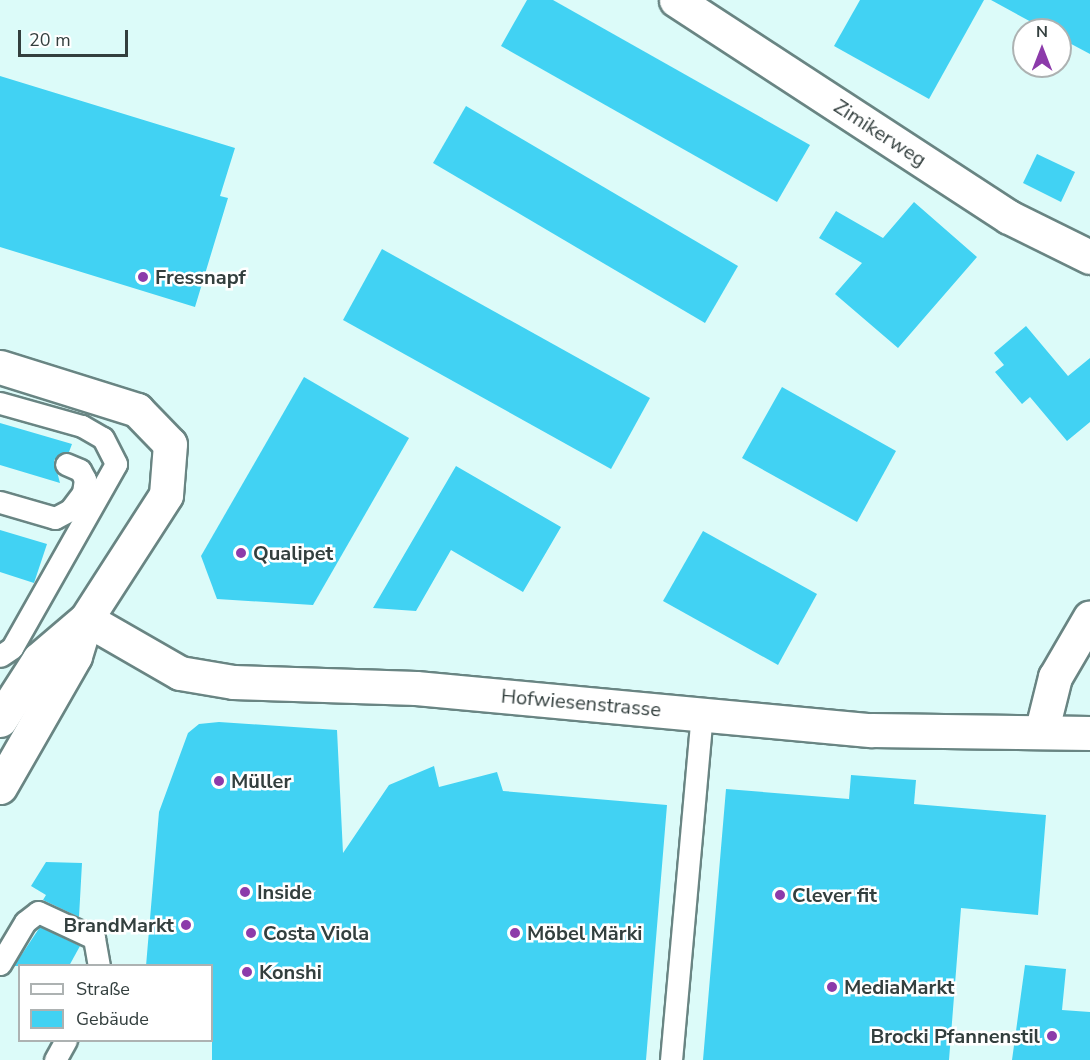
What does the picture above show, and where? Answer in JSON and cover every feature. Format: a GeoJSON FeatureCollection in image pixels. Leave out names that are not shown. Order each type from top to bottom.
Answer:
{"type":"FeatureCollection","features":[{"type":"Feature","properties":{"kind":"street","name":"Zimikerweg"},"geometry":{"type":"LineString","coordinates":[[676,0],[1009,217],[1090,257]]}},
{"type":"Feature","properties":{"kind":"street"},"geometry":{"type":"LineString","coordinates":[[0,367],[138,410],[170,444],[166,495],[86,619],[75,656],[0,788]]}},
{"type":"Feature","properties":{"kind":"street"},"geometry":{"type":"LineString","coordinates":[[1042,729],[1055,678],[1090,617]]}},
{"type":"Feature","properties":{"kind":"street"},"geometry":{"type":"LineString","coordinates":[[0,720],[39,659],[86,619]]}},
{"type":"Feature","properties":{"kind":"street","name":"Hofwiesenstrasse"},"geometry":{"type":"LineString","coordinates":[[86,619],[180,673],[233,682],[416,688],[872,730],[1042,729],[1090,733]]}},
{"type":"Feature","properties":{"kind":"lane"},"geometry":{"type":"LineString","coordinates":[[0,403],[82,426],[103,438],[116,464],[12,648],[0,656]]}},
{"type":"Feature","properties":{"kind":"lane"},"geometry":{"type":"LineString","coordinates":[[0,502],[55,518],[70,510],[83,493],[85,480],[80,470],[66,464]]}},
{"type":"Feature","properties":{"kind":"lane"},"geometry":{"type":"LineString","coordinates":[[671,1060],[702,714]]}},
{"type":"Feature","properties":{"kind":"lane"},"geometry":{"type":"LineString","coordinates":[[0,727],[34,727]]}},
{"type":"Feature","properties":{"kind":"lane"},"geometry":{"type":"LineString","coordinates":[[0,964],[25,921],[38,912],[94,938],[99,964]]}},
{"type":"Feature","properties":{"kind":"lane"},"geometry":{"type":"LineString","coordinates":[[55,1060],[65,1042]]}},
{"type":"Feature","properties":{"kind":"building"},"geometry":{"type":"Polygon","coordinates":[[[527,0],[553,0],[810,145],[777,202],[501,46],[527,0]]]}},
{"type":"Feature","properties":{"kind":"building"},"geometry":{"type":"Polygon","coordinates":[[[860,0],[984,0],[929,99],[834,46],[860,0]]]}},
{"type":"Feature","properties":{"kind":"building"},"geometry":{"type":"Polygon","coordinates":[[[991,0],[1090,0],[1090,54],[1072,44],[1072,18],[1024,18],[991,0]]]}},
{"type":"Feature","properties":{"kind":"building"},"geometry":{"type":"Polygon","coordinates":[[[0,76],[235,148],[220,196],[228,198],[195,307],[0,247],[0,76]]]}},
{"type":"Feature","properties":{"kind":"building"},"geometry":{"type":"Polygon","coordinates":[[[466,106],[738,266],[705,323],[433,163],[466,106]]]}},
{"type":"Feature","properties":{"kind":"building"},"geometry":{"type":"Polygon","coordinates":[[[1037,154],[1075,172],[1061,202],[1023,183],[1037,154]]]}},
{"type":"Feature","properties":{"kind":"building"},"geometry":{"type":"Polygon","coordinates":[[[914,202],[977,257],[898,348],[835,294],[862,263],[819,238],[836,211],[883,238],[914,202]]]}},
{"type":"Feature","properties":{"kind":"building"},"geometry":{"type":"Polygon","coordinates":[[[382,249],[650,398],[611,469],[343,320],[382,249]]]}},
{"type":"Feature","properties":{"kind":"building"},"geometry":{"type":"Polygon","coordinates":[[[1026,326],[1068,376],[1090,358],[1090,422],[1067,441],[1030,397],[1022,404],[995,372],[1004,365],[994,353],[1026,326]]]}},
{"type":"Feature","properties":{"kind":"building"},"geometry":{"type":"Polygon","coordinates":[[[304,377],[409,438],[313,605],[217,599],[201,556],[304,377]]]}},
{"type":"Feature","properties":{"kind":"building"},"geometry":{"type":"Polygon","coordinates":[[[782,387],[896,451],[857,522],[742,458],[782,387]]]}},
{"type":"Feature","properties":{"kind":"building"},"geometry":{"type":"Polygon","coordinates":[[[0,423],[72,444],[69,452],[54,460],[60,483],[0,465],[0,423]]]}},
{"type":"Feature","properties":{"kind":"building"},"geometry":{"type":"Polygon","coordinates":[[[456,466],[561,527],[523,592],[451,550],[416,611],[373,608],[456,466]]]}},
{"type":"Feature","properties":{"kind":"building"},"geometry":{"type":"Polygon","coordinates":[[[0,530],[47,544],[34,583],[0,572],[0,530]]]}},
{"type":"Feature","properties":{"kind":"building"},"geometry":{"type":"Polygon","coordinates":[[[703,531],[817,594],[778,665],[663,601],[703,531]]]}},
{"type":"Feature","properties":{"kind":"building"},"geometry":{"type":"Polygon","coordinates":[[[219,722],[337,730],[343,853],[389,785],[434,766],[439,787],[497,772],[503,791],[667,805],[646,1060],[212,1060],[213,964],[146,964],[159,812],[188,733],[199,724],[219,722]]]}},
{"type":"Feature","properties":{"kind":"building","name":"MediaMarkt"},"geometry":{"type":"Polygon","coordinates":[[[851,775],[916,780],[914,804],[1046,815],[1038,915],[961,908],[949,1060],[703,1060],[726,789],[849,799],[851,775]]]}},
{"type":"Feature","properties":{"kind":"building"},"geometry":{"type":"Polygon","coordinates":[[[46,862],[82,863],[79,917],[43,900],[46,895],[31,886],[46,862]]]}},
{"type":"Feature","properties":{"kind":"building"},"geometry":{"type":"Polygon","coordinates":[[[40,927],[80,946],[70,964],[18,964],[14,966],[40,927]]]}},
{"type":"Feature","properties":{"kind":"building","name":"Brocki Pfannenstil"},"geometry":{"type":"Polygon","coordinates":[[[1025,965],[1066,969],[1062,1010],[1090,1012],[1090,1060],[1012,1060],[1025,965]]]}},
{"type":"Feature","properties":{"kind":"place","name":"Fressnapf"},"geometry":{"type":"Point","coordinates":[143,277]}},
{"type":"Feature","properties":{"kind":"place","name":"Qualipet"},"geometry":{"type":"Point","coordinates":[241,553]}},
{"type":"Feature","properties":{"kind":"place","name":"Müller"},"geometry":{"type":"Point","coordinates":[219,781]}},
{"type":"Feature","properties":{"kind":"place","name":"Inside"},"geometry":{"type":"Point","coordinates":[245,892]}},
{"type":"Feature","properties":{"kind":"place","name":"Clever fit"},"geometry":{"type":"Point","coordinates":[780,895]}},
{"type":"Feature","properties":{"kind":"place","name":"BrandMarkt"},"geometry":{"type":"Point","coordinates":[186,925]}},
{"type":"Feature","properties":{"kind":"place","name":"Costa Viola"},"geometry":{"type":"Point","coordinates":[251,933]}},
{"type":"Feature","properties":{"kind":"place","name":"Möbel Märki"},"geometry":{"type":"Point","coordinates":[515,933]}},
{"type":"Feature","properties":{"kind":"place","name":"Konshi"},"geometry":{"type":"Point","coordinates":[247,972]}},
{"type":"Feature","properties":{"kind":"place","name":"MediaMarkt"},"geometry":{"type":"Point","coordinates":[832,987]}},
{"type":"Feature","properties":{"kind":"place","name":"Brocki Pfannenstil"},"geometry":{"type":"Point","coordinates":[1052,1036]}}]}
